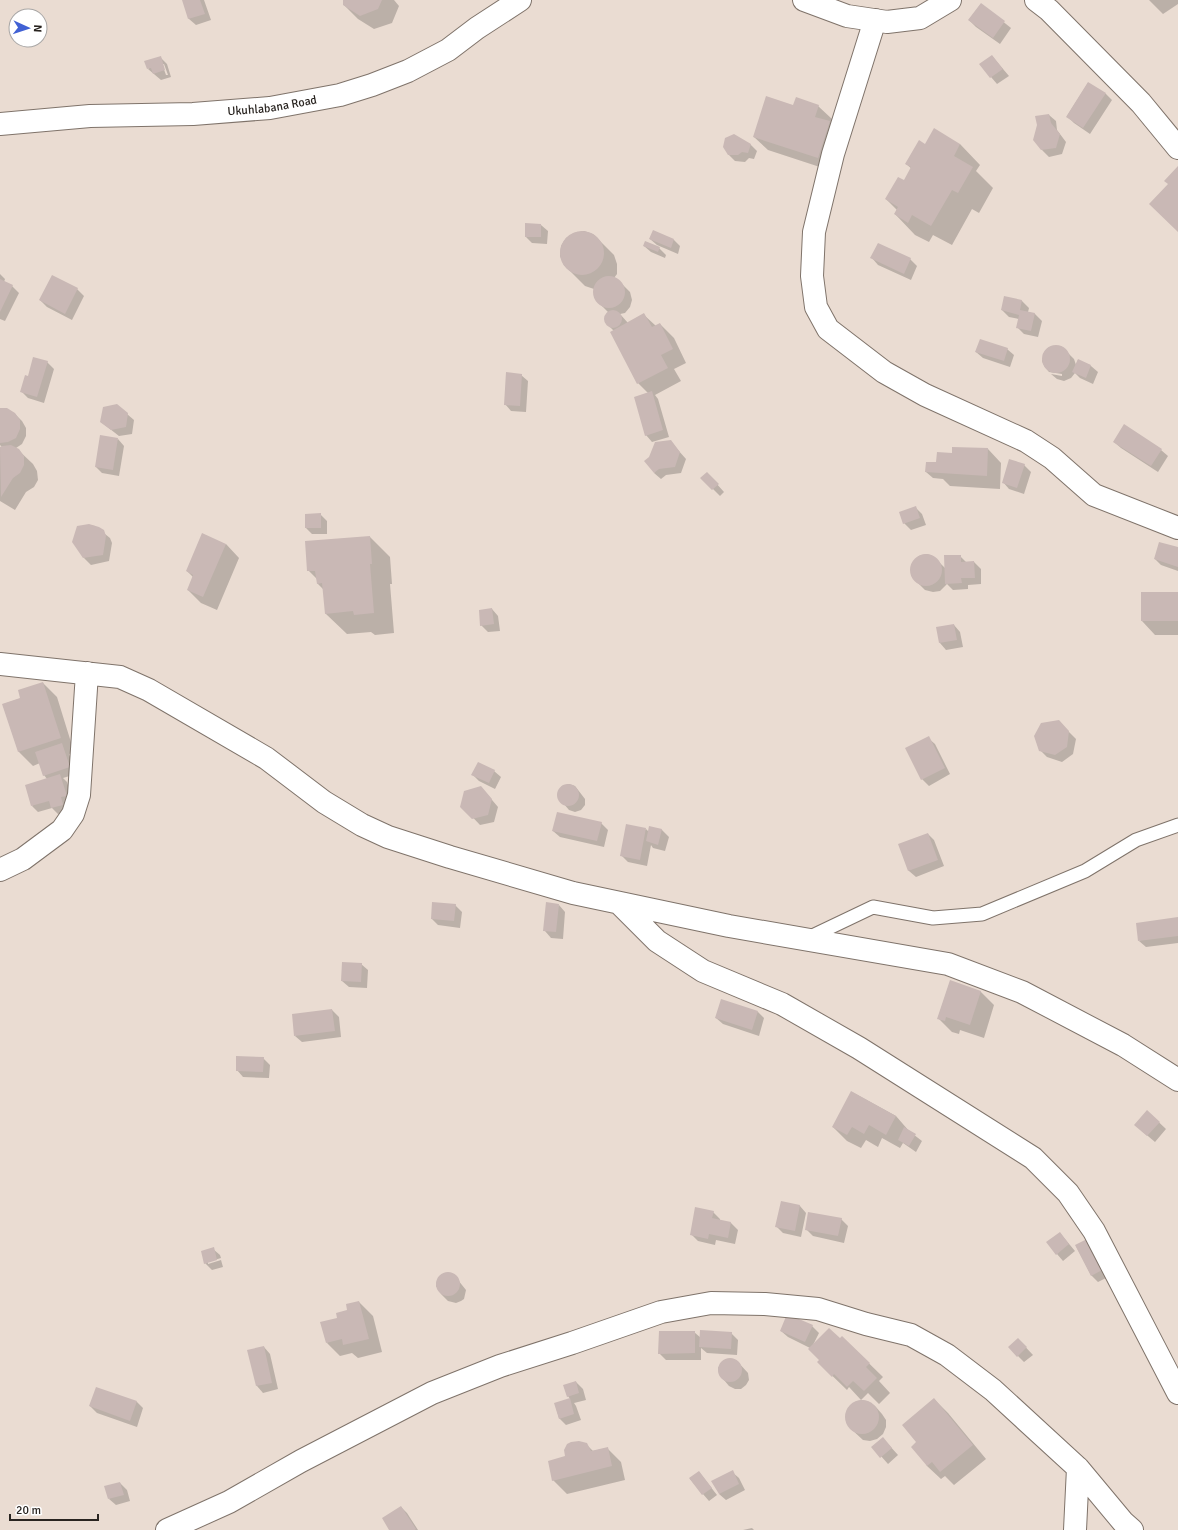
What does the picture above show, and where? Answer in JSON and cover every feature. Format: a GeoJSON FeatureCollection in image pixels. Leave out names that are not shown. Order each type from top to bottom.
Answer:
{"type":"FeatureCollection","features":[{"type":"Feature","properties":{"kind":"street","name":"Ukuhlabana Road"},"geometry":{"type":"LineString","coordinates":[[0,124],[90,116],[193,114],[270,108],[340,95],[372,85],[408,71],[448,50],[477,28],[520,0]]}},
{"type":"Feature","properties":{"kind":"street"},"geometry":{"type":"LineString","coordinates":[[804,0],[847,16],[887,22],[920,18],[950,0]]}},
{"type":"Feature","properties":{"kind":"street"},"geometry":{"type":"LineString","coordinates":[[1036,0],[1049,10],[1141,102],[1178,148]]}},
{"type":"Feature","properties":{"kind":"street"},"geometry":{"type":"LineString","coordinates":[[875,20],[833,154],[814,232],[812,276],[816,307],[828,328],[884,372],[925,395],[1026,441],[1052,458],[1094,495],[1178,528]]}},
{"type":"Feature","properties":{"kind":"street"},"geometry":{"type":"LineString","coordinates":[[0,664],[120,677],[149,690],[266,758],[324,802],[362,825],[388,837],[573,893],[729,926],[948,964],[1022,992],[1123,1045],[1178,1080]]}},
{"type":"Feature","properties":{"kind":"street"},"geometry":{"type":"LineString","coordinates":[[0,870],[23,859],[62,830],[73,814],[79,795],[87,673]]}},
{"type":"Feature","properties":{"kind":"street"},"geometry":{"type":"LineString","coordinates":[[619,903],[657,941],[703,971],[782,1004],[859,1048],[1033,1158],[1068,1193],[1094,1231],[1178,1393]]}},
{"type":"Feature","properties":{"kind":"street"},"geometry":{"type":"LineString","coordinates":[[167,1530],[229,1502],[301,1461],[432,1393],[500,1366],[661,1312],[711,1303],[765,1304],[818,1309],[866,1324],[911,1335],[947,1355],[993,1390],[1078,1468],[1123,1522],[1132,1530]]}},
{"type":"Feature","properties":{"kind":"street"},"geometry":{"type":"LineString","coordinates":[[1075,1530],[1078,1468]]}},
{"type":"Feature","properties":{"kind":"lane"},"geometry":{"type":"LineString","coordinates":[[806,939],[873,907],[933,918],[982,914],[1086,871],[1136,840],[1178,825]]}},
{"type":"Feature","properties":{"kind":"building"},"geometry":{"type":"Polygon","coordinates":[[[182,0],[200,0],[205,14],[188,19],[182,0]]]}},
{"type":"Feature","properties":{"kind":"building"},"geometry":{"type":"Polygon","coordinates":[[[343,0],[382,0],[378,9],[360,16],[343,5],[343,0]]]}},
{"type":"Feature","properties":{"kind":"building"},"geometry":{"type":"Polygon","coordinates":[[[981,3],[1005,21],[993,38],[968,20],[981,3]]]}},
{"type":"Feature","properties":{"kind":"building"},"geometry":{"type":"Polygon","coordinates":[[[992,55],[1003,69],[990,78],[979,64],[992,55]]]}},
{"type":"Feature","properties":{"kind":"building"},"geometry":{"type":"Polygon","coordinates":[[[161,56],[165,70],[153,74],[151,68],[147,69],[144,61],[161,56]]]}},
{"type":"Feature","properties":{"kind":"building"},"geometry":{"type":"Polygon","coordinates":[[[1088,82],[1106,93],[1083,128],[1066,117],[1088,82]]]}},
{"type":"Feature","properties":{"kind":"building"},"geometry":{"type":"Polygon","coordinates":[[[766,96],[793,105],[796,97],[819,105],[815,117],[830,121],[818,158],[753,137],[766,96]]]}},
{"type":"Feature","properties":{"kind":"building"},"geometry":{"type":"Polygon","coordinates":[[[1049,114],[1051,123],[1060,134],[1056,148],[1041,150],[1033,140],[1037,125],[1035,116],[1049,114]]]}},
{"type":"Feature","properties":{"kind":"building"},"geometry":{"type":"Polygon","coordinates":[[[934,128],[960,144],[954,156],[973,167],[958,193],[952,190],[931,226],[912,215],[908,223],[894,214],[898,207],[885,199],[898,177],[904,180],[911,167],[905,164],[919,140],[925,144],[934,128]]]}},
{"type":"Feature","properties":{"kind":"building"},"geometry":{"type":"Polygon","coordinates":[[[734,134],[751,144],[748,153],[742,152],[738,155],[728,155],[723,147],[725,138],[734,134]]]}},
{"type":"Feature","properties":{"kind":"building"},"geometry":{"type":"Polygon","coordinates":[[[1178,166],[1178,232],[1149,204],[1168,184],[1164,181],[1178,166]]]}},
{"type":"Feature","properties":{"kind":"building"},"geometry":{"type":"Polygon","coordinates":[[[525,223],[541,224],[541,237],[525,237],[525,223]]]}},
{"type":"Feature","properties":{"kind":"building"},"geometry":{"type":"Polygon","coordinates":[[[653,230],[674,239],[671,248],[649,239],[653,230]]]}},
{"type":"Feature","properties":{"kind":"building"},"geometry":{"type":"Polygon","coordinates":[[[578,231],[586,231],[591,232],[598,237],[603,244],[603,262],[598,269],[591,274],[578,275],[570,272],[563,265],[560,257],[560,249],[563,241],[570,234],[578,231]]]}},
{"type":"Feature","properties":{"kind":"building"},"geometry":{"type":"Polygon","coordinates":[[[645,241],[660,247],[658,252],[643,246],[645,241]]]}},
{"type":"Feature","properties":{"kind":"building"},"geometry":{"type":"Polygon","coordinates":[[[878,243],[911,258],[904,274],[870,258],[878,243]]]}},
{"type":"Feature","properties":{"kind":"building"},"geometry":{"type":"Polygon","coordinates":[[[52,275],[78,288],[65,314],[39,300],[52,275]]]}},
{"type":"Feature","properties":{"kind":"building"},"geometry":{"type":"Polygon","coordinates":[[[606,276],[612,276],[621,280],[625,292],[621,304],[612,308],[606,308],[597,304],[593,295],[593,289],[597,280],[606,276]]]}},
{"type":"Feature","properties":{"kind":"building"},"geometry":{"type":"Polygon","coordinates":[[[0,279],[13,285],[0,312],[0,279]]]}},
{"type":"Feature","properties":{"kind":"building"},"geometry":{"type":"Polygon","coordinates":[[[1004,296],[1022,300],[1020,310],[1035,313],[1031,331],[1016,328],[1019,315],[1001,310],[1004,296]]]}},
{"type":"Feature","properties":{"kind":"building"},"geometry":{"type":"Polygon","coordinates":[[[613,310],[619,313],[622,319],[619,325],[613,328],[607,325],[604,319],[607,313],[613,310]]]}},
{"type":"Feature","properties":{"kind":"building"},"geometry":{"type":"Polygon","coordinates":[[[644,313],[652,327],[660,323],[673,349],[661,355],[668,368],[637,384],[610,332],[644,313]]]}},
{"type":"Feature","properties":{"kind":"building"},"geometry":{"type":"Polygon","coordinates":[[[980,339],[1008,348],[1004,361],[975,352],[980,339]]]}},
{"type":"Feature","properties":{"kind":"building"},"geometry":{"type":"Polygon","coordinates":[[[1056,345],[1062,346],[1066,349],[1069,353],[1069,365],[1066,369],[1062,372],[1056,373],[1050,372],[1046,369],[1043,365],[1042,359],[1043,353],[1046,349],[1050,346],[1056,345]]]}},
{"type":"Feature","properties":{"kind":"building"},"geometry":{"type":"Polygon","coordinates":[[[33,357],[48,361],[37,397],[20,392],[25,375],[28,376],[33,357]]]}},
{"type":"Feature","properties":{"kind":"building"},"geometry":{"type":"Polygon","coordinates":[[[1078,359],[1091,365],[1086,378],[1072,372],[1078,359]]]}},
{"type":"Feature","properties":{"kind":"building"},"geometry":{"type":"Polygon","coordinates":[[[506,372],[522,374],[520,406],[504,405],[506,372]]]}},
{"type":"Feature","properties":{"kind":"building"},"geometry":{"type":"Polygon","coordinates":[[[652,391],[663,430],[645,436],[634,397],[652,391]]]}},
{"type":"Feature","properties":{"kind":"building"},"geometry":{"type":"Polygon","coordinates":[[[117,404],[128,413],[126,427],[111,430],[100,422],[103,407],[117,404]]]}},
{"type":"Feature","properties":{"kind":"building"},"geometry":{"type":"Polygon","coordinates":[[[0,408],[7,408],[15,413],[20,420],[20,429],[16,438],[8,442],[0,443],[0,408]]]}},
{"type":"Feature","properties":{"kind":"building"},"geometry":{"type":"Polygon","coordinates":[[[1124,424],[1162,449],[1151,466],[1113,442],[1124,424]]]}},
{"type":"Feature","properties":{"kind":"building"},"geometry":{"type":"Polygon","coordinates":[[[100,435],[118,438],[113,470],[95,467],[100,435]]]}},
{"type":"Feature","properties":{"kind":"building"},"geometry":{"type":"Polygon","coordinates":[[[671,440],[680,452],[675,467],[659,469],[654,473],[644,461],[649,457],[655,442],[671,440]]]}},
{"type":"Feature","properties":{"kind":"building"},"geometry":{"type":"Polygon","coordinates":[[[11,445],[19,449],[24,456],[24,465],[20,473],[13,478],[1,497],[0,447],[11,445]]]}},
{"type":"Feature","properties":{"kind":"building"},"geometry":{"type":"Polygon","coordinates":[[[952,447],[988,448],[987,476],[925,472],[926,462],[936,462],[937,452],[952,453],[952,447]]]}},
{"type":"Feature","properties":{"kind":"building"},"geometry":{"type":"Polygon","coordinates":[[[1009,459],[1025,464],[1017,488],[1002,483],[1009,459]]]}},
{"type":"Feature","properties":{"kind":"building"},"geometry":{"type":"Polygon","coordinates":[[[707,472],[719,484],[712,490],[700,478],[707,472]]]}},
{"type":"Feature","properties":{"kind":"building"},"geometry":{"type":"Polygon","coordinates":[[[916,506],[920,518],[903,524],[899,512],[916,506]]]}},
{"type":"Feature","properties":{"kind":"building"},"geometry":{"type":"Polygon","coordinates":[[[321,513],[321,528],[305,528],[305,514],[321,513]]]}},
{"type":"Feature","properties":{"kind":"building"},"geometry":{"type":"Polygon","coordinates":[[[89,524],[104,530],[106,536],[103,555],[83,558],[72,542],[77,526],[89,524]]]}},
{"type":"Feature","properties":{"kind":"building"},"geometry":{"type":"Polygon","coordinates":[[[202,533],[226,544],[203,597],[187,590],[193,575],[186,571],[202,533]]]}},
{"type":"Feature","properties":{"kind":"building"},"geometry":{"type":"Polygon","coordinates":[[[370,536],[372,564],[370,564],[374,613],[354,615],[353,611],[325,614],[322,583],[317,584],[315,571],[307,571],[305,541],[370,536]]]}},
{"type":"Feature","properties":{"kind":"building"},"geometry":{"type":"Polygon","coordinates":[[[1159,542],[1178,547],[1178,567],[1154,559],[1159,542]]]}},
{"type":"Feature","properties":{"kind":"building"},"geometry":{"type":"Polygon","coordinates":[[[923,554],[929,554],[939,561],[942,570],[941,576],[935,583],[929,586],[923,586],[913,579],[910,573],[910,567],[917,557],[923,554]]]}},
{"type":"Feature","properties":{"kind":"building"},"geometry":{"type":"Polygon","coordinates":[[[944,555],[961,555],[961,562],[974,561],[975,578],[961,578],[962,583],[945,584],[944,555]]]}},
{"type":"Feature","properties":{"kind":"building"},"geometry":{"type":"Polygon","coordinates":[[[1141,592],[1178,592],[1178,621],[1141,621],[1141,592]]]}},
{"type":"Feature","properties":{"kind":"building"},"geometry":{"type":"Polygon","coordinates":[[[492,608],[494,624],[480,626],[479,610],[492,608]]]}},
{"type":"Feature","properties":{"kind":"building"},"geometry":{"type":"Polygon","coordinates":[[[954,624],[957,640],[939,643],[936,627],[954,624]]]}},
{"type":"Feature","properties":{"kind":"building"},"geometry":{"type":"Polygon","coordinates":[[[43,682],[61,738],[18,752],[2,704],[20,698],[18,690],[43,682]]]}},
{"type":"Feature","properties":{"kind":"building"},"geometry":{"type":"Polygon","coordinates":[[[1059,720],[1069,731],[1067,747],[1055,755],[1039,751],[1034,736],[1041,723],[1059,720]]]}},
{"type":"Feature","properties":{"kind":"building"},"geometry":{"type":"Polygon","coordinates":[[[929,736],[945,768],[921,780],[905,748],[929,736]]]}},
{"type":"Feature","properties":{"kind":"building"},"geometry":{"type":"Polygon","coordinates":[[[62,743],[70,767],[43,776],[35,752],[62,743]]]}},
{"type":"Feature","properties":{"kind":"building"},"geometry":{"type":"Polygon","coordinates":[[[478,762],[495,770],[489,783],[471,775],[478,762]]]}},
{"type":"Feature","properties":{"kind":"building"},"geometry":{"type":"Polygon","coordinates":[[[60,774],[67,796],[61,797],[63,805],[51,808],[49,801],[31,806],[25,785],[60,774]]]}},
{"type":"Feature","properties":{"kind":"building"},"geometry":{"type":"Polygon","coordinates":[[[568,784],[576,787],[579,795],[576,803],[568,806],[560,803],[557,795],[560,787],[568,784]]]}},
{"type":"Feature","properties":{"kind":"building"},"geometry":{"type":"Polygon","coordinates":[[[481,786],[492,799],[488,815],[472,819],[460,807],[464,791],[481,786]]]}},
{"type":"Feature","properties":{"kind":"building"},"geometry":{"type":"Polygon","coordinates":[[[557,812],[602,822],[597,841],[552,831],[557,812]]]}},
{"type":"Feature","properties":{"kind":"building"},"geometry":{"type":"Polygon","coordinates":[[[626,824],[646,828],[640,860],[620,856],[626,824]]]}},
{"type":"Feature","properties":{"kind":"building"},"geometry":{"type":"Polygon","coordinates":[[[649,826],[662,829],[658,845],[646,841],[649,826]]]}},
{"type":"Feature","properties":{"kind":"building"},"geometry":{"type":"Polygon","coordinates":[[[928,833],[938,860],[908,871],[898,844],[928,833]]]}},
{"type":"Feature","properties":{"kind":"building"},"geometry":{"type":"Polygon","coordinates":[[[432,902],[456,904],[454,921],[431,919],[432,902]]]}},
{"type":"Feature","properties":{"kind":"building"},"geometry":{"type":"Polygon","coordinates":[[[546,902],[559,904],[556,932],[543,931],[546,902]]]}},
{"type":"Feature","properties":{"kind":"building"},"geometry":{"type":"Polygon","coordinates":[[[1178,917],[1178,936],[1138,941],[1136,923],[1178,917]]]}},
{"type":"Feature","properties":{"kind":"building"},"geometry":{"type":"Polygon","coordinates":[[[342,962],[362,963],[361,982],[341,981],[342,962]]]}},
{"type":"Feature","properties":{"kind":"building"},"geometry":{"type":"Polygon","coordinates":[[[950,980],[981,991],[970,1025],[946,1017],[945,1021],[937,1019],[950,980]]]}},
{"type":"Feature","properties":{"kind":"building"},"geometry":{"type":"Polygon","coordinates":[[[721,999],[758,1011],[752,1030],[715,1018],[721,999]]]}},
{"type":"Feature","properties":{"kind":"building"},"geometry":{"type":"Polygon","coordinates":[[[332,1009],[335,1031],[294,1036],[292,1014],[332,1009]]]}},
{"type":"Feature","properties":{"kind":"building"},"geometry":{"type":"Polygon","coordinates":[[[236,1056],[264,1057],[263,1072],[236,1071],[236,1056]]]}},
{"type":"Feature","properties":{"kind":"building"},"geometry":{"type":"Polygon","coordinates":[[[851,1091],[896,1116],[886,1135],[869,1125],[864,1134],[852,1127],[847,1135],[832,1127],[851,1091]]]}},
{"type":"Feature","properties":{"kind":"building"},"geometry":{"type":"Polygon","coordinates":[[[1147,1110],[1160,1122],[1147,1136],[1134,1125],[1147,1110]]]}},
{"type":"Feature","properties":{"kind":"building"},"geometry":{"type":"Polygon","coordinates":[[[904,1127],[916,1134],[909,1146],[898,1140],[904,1127]]]}},
{"type":"Feature","properties":{"kind":"building"},"geometry":{"type":"Polygon","coordinates":[[[781,1201],[800,1205],[795,1231],[775,1227],[781,1201]]]}},
{"type":"Feature","properties":{"kind":"building"},"geometry":{"type":"Polygon","coordinates":[[[695,1207],[714,1211],[712,1218],[731,1222],[728,1238],[709,1234],[708,1239],[690,1235],[695,1207]]]}},
{"type":"Feature","properties":{"kind":"building"},"geometry":{"type":"Polygon","coordinates":[[[808,1212],[842,1218],[838,1236],[805,1230],[808,1212]]]}},
{"type":"Feature","properties":{"kind":"building"},"geometry":{"type":"Polygon","coordinates":[[[1060,1232],[1069,1244],[1056,1255],[1046,1242],[1060,1232]]]}},
{"type":"Feature","properties":{"kind":"building"},"geometry":{"type":"Polygon","coordinates":[[[1091,1237],[1106,1268],[1091,1276],[1075,1245],[1091,1237]]]}},
{"type":"Feature","properties":{"kind":"building"},"geometry":{"type":"Polygon","coordinates":[[[214,1247],[217,1260],[204,1264],[201,1251],[214,1247]]]}},
{"type":"Feature","properties":{"kind":"building"},"geometry":{"type":"Polygon","coordinates":[[[448,1272],[457,1275],[460,1284],[457,1293],[448,1296],[439,1293],[436,1284],[439,1275],[448,1272]]]}},
{"type":"Feature","properties":{"kind":"building"},"geometry":{"type":"Polygon","coordinates":[[[359,1301],[369,1339],[343,1345],[342,1339],[326,1343],[320,1322],[337,1318],[336,1313],[347,1310],[346,1304],[359,1301]]]}},
{"type":"Feature","properties":{"kind":"building"},"geometry":{"type":"Polygon","coordinates":[[[787,1314],[813,1325],[805,1342],[780,1331],[787,1314]]]}},
{"type":"Feature","properties":{"kind":"building"},"geometry":{"type":"Polygon","coordinates":[[[829,1328],[840,1338],[842,1336],[870,1363],[866,1367],[877,1378],[864,1391],[853,1381],[847,1387],[834,1374],[832,1377],[817,1362],[819,1360],[808,1349],[829,1328]]]}},
{"type":"Feature","properties":{"kind":"building"},"geometry":{"type":"Polygon","coordinates":[[[700,1330],[732,1332],[731,1349],[699,1347],[700,1330]]]}},
{"type":"Feature","properties":{"kind":"building"},"geometry":{"type":"Polygon","coordinates":[[[659,1331],[695,1331],[695,1353],[658,1354],[659,1331]]]}},
{"type":"Feature","properties":{"kind":"building"},"geometry":{"type":"Polygon","coordinates":[[[1018,1338],[1027,1347],[1017,1357],[1008,1347],[1018,1338]]]}},
{"type":"Feature","properties":{"kind":"building"},"geometry":{"type":"Polygon","coordinates":[[[264,1346],[272,1383],[256,1386],[247,1350],[264,1346]]]}},
{"type":"Feature","properties":{"kind":"building"},"geometry":{"type":"Polygon","coordinates":[[[725,1358],[735,1358],[742,1365],[742,1375],[735,1382],[725,1382],[718,1375],[718,1365],[725,1358]]]}},
{"type":"Feature","properties":{"kind":"building"},"geometry":{"type":"Polygon","coordinates":[[[576,1381],[579,1393],[567,1397],[563,1385],[576,1381]]]}},
{"type":"Feature","properties":{"kind":"building"},"geometry":{"type":"Polygon","coordinates":[[[96,1387],[137,1401],[130,1421],[89,1406],[96,1387]]]}},
{"type":"Feature","properties":{"kind":"building"},"geometry":{"type":"Polygon","coordinates":[[[570,1398],[574,1414],[559,1419],[554,1403],[570,1398]]]}},
{"type":"Feature","properties":{"kind":"building"},"geometry":{"type":"Polygon","coordinates":[[[934,1398],[973,1445],[940,1472],[932,1462],[927,1466],[911,1447],[916,1442],[902,1425],[934,1398]]]}},
{"type":"Feature","properties":{"kind":"building"},"geometry":{"type":"Polygon","coordinates":[[[859,1400],[865,1400],[869,1401],[876,1407],[879,1417],[878,1424],[872,1431],[865,1434],[859,1434],[855,1433],[848,1427],[845,1420],[845,1414],[846,1410],[852,1403],[859,1400]]]}},
{"type":"Feature","properties":{"kind":"building"},"geometry":{"type":"Polygon","coordinates":[[[883,1437],[892,1448],[880,1458],[871,1447],[883,1437]]]}},
{"type":"Feature","properties":{"kind":"building"},"geometry":{"type":"Polygon","coordinates":[[[579,1441],[587,1443],[591,1451],[608,1447],[612,1466],[552,1481],[548,1461],[565,1456],[564,1450],[567,1444],[579,1441]]]}},
{"type":"Feature","properties":{"kind":"building"},"geometry":{"type":"Polygon","coordinates":[[[733,1470],[739,1484],[719,1494],[711,1481],[733,1470]]]}},
{"type":"Feature","properties":{"kind":"building"},"geometry":{"type":"Polygon","coordinates":[[[699,1471],[712,1488],[702,1495],[689,1478],[699,1471]]]}},
{"type":"Feature","properties":{"kind":"building"},"geometry":{"type":"Polygon","coordinates":[[[120,1482],[124,1495],[108,1499],[104,1486],[120,1482]]]}},
{"type":"Feature","properties":{"kind":"building"},"geometry":{"type":"Polygon","coordinates":[[[401,1506],[416,1529],[415,1530],[389,1530],[382,1518],[401,1506]]]}}]}
